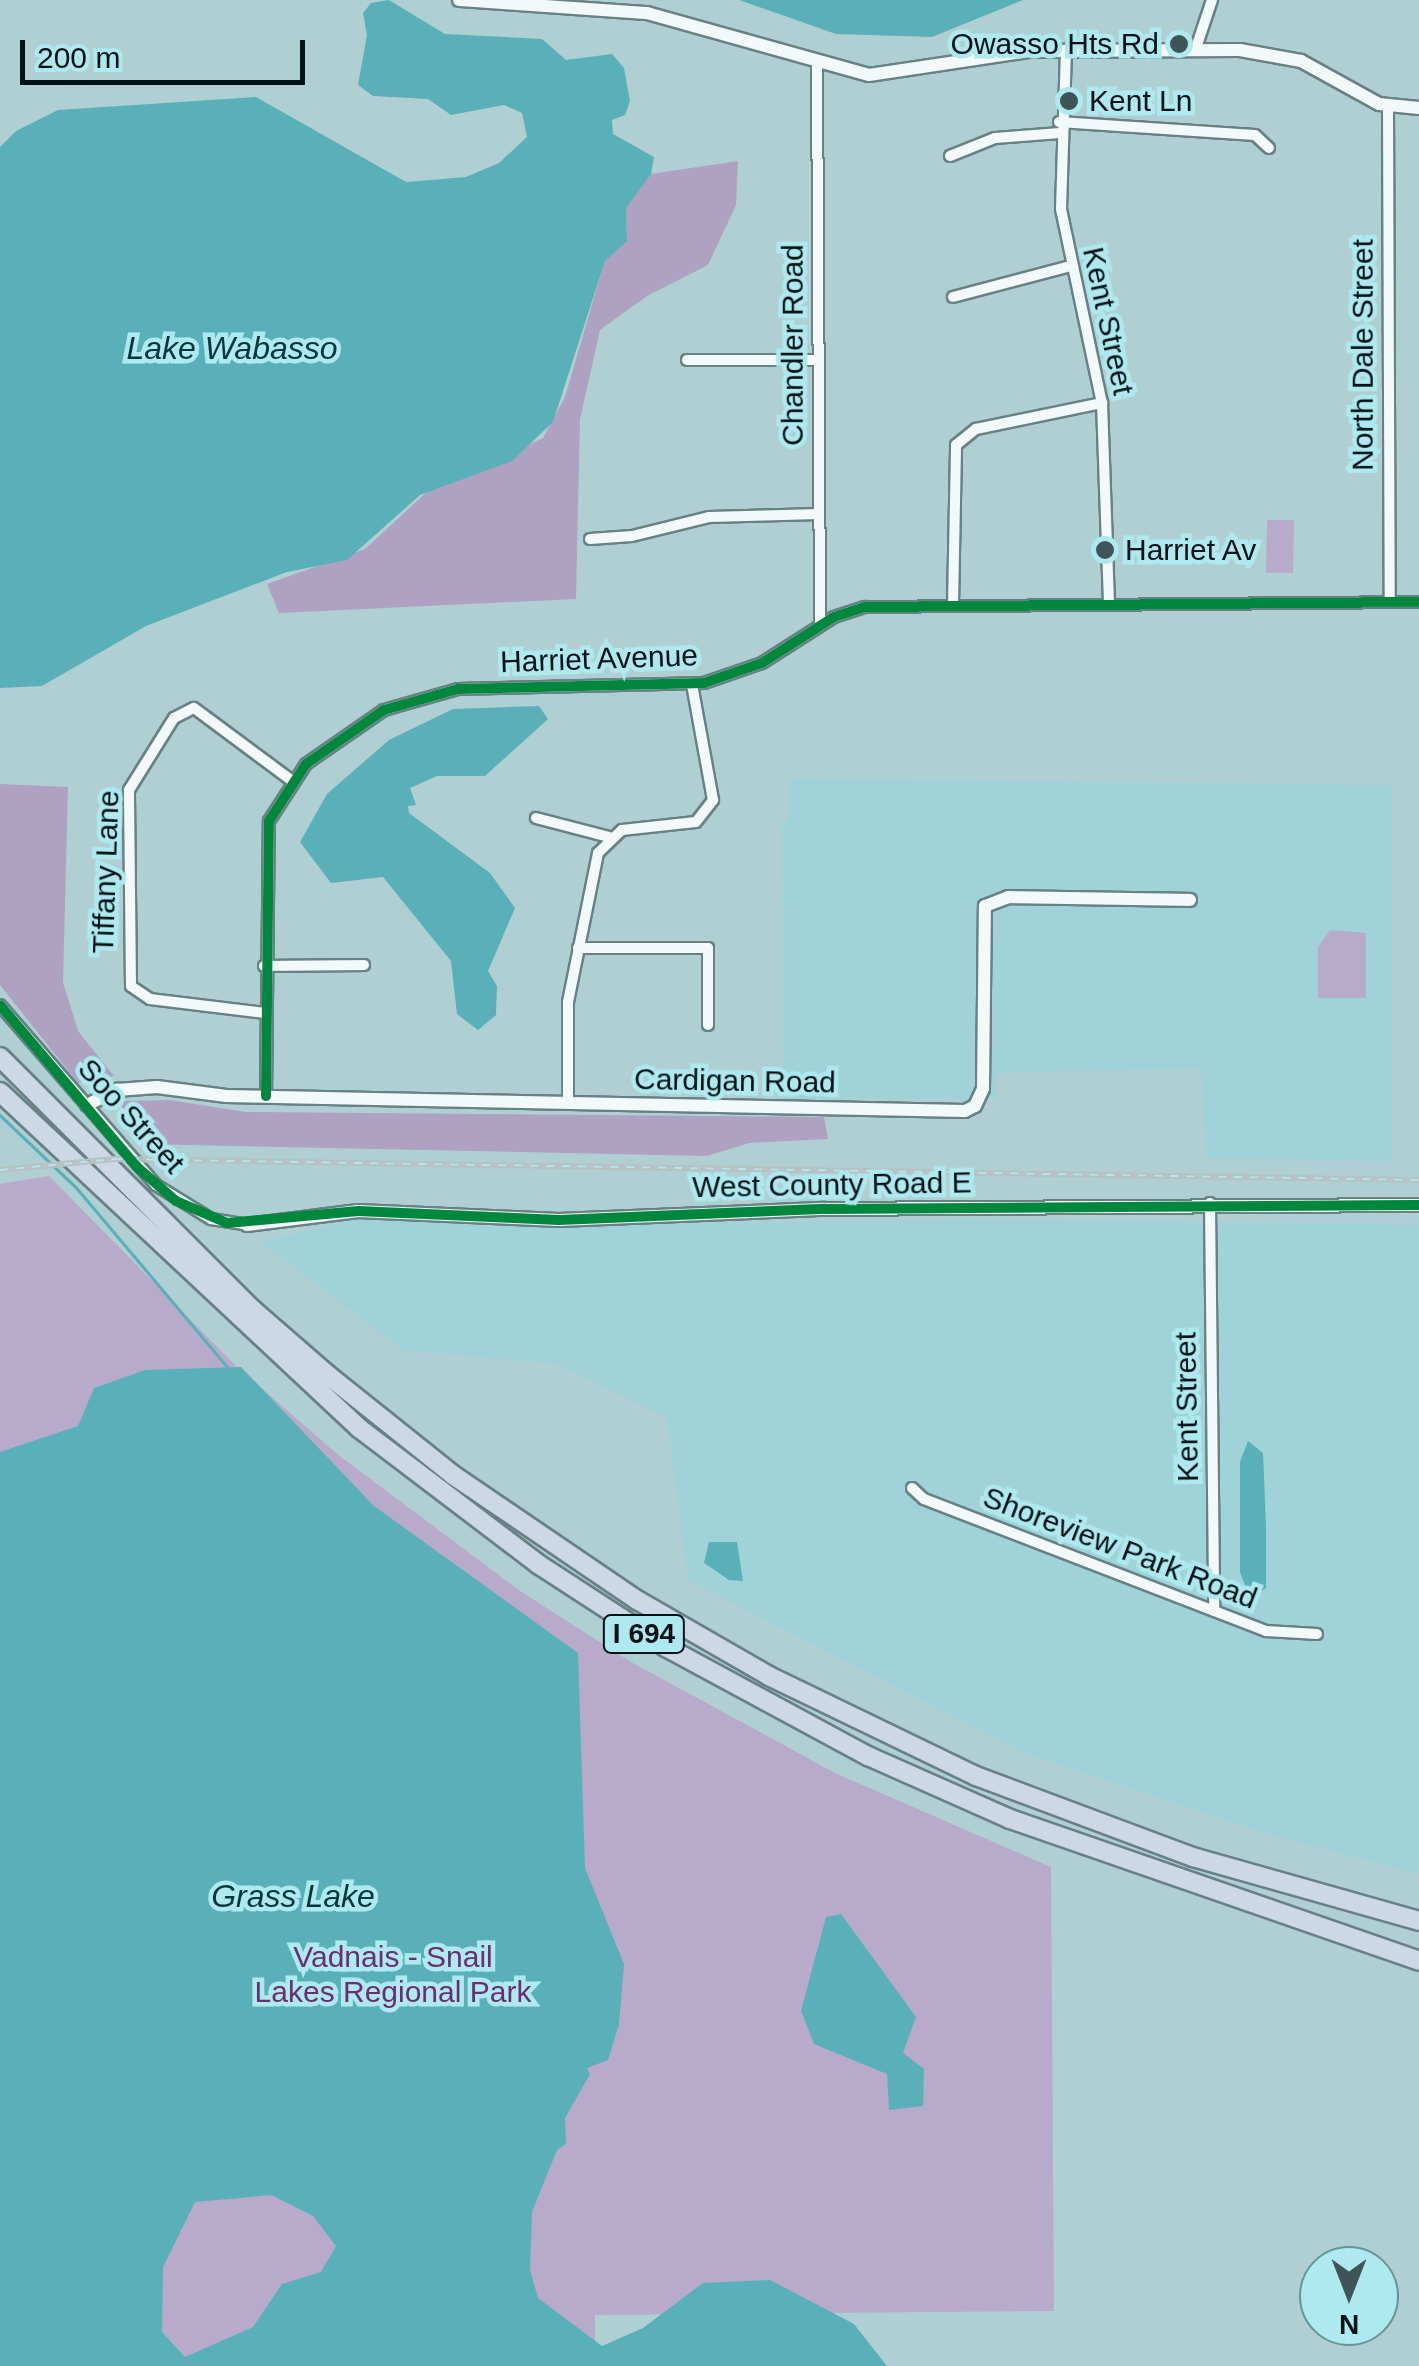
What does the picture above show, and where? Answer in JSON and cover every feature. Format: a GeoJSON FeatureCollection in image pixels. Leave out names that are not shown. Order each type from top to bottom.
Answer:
{"type":"FeatureCollection","features":[{"type":"Feature","properties":{"kind":"highway","name":"I 694"},"geometry":{"type":"LineString","coordinates":[[0,1057],[253,1310],[329,1376],[468,1486],[637,1600],[834,1710],[1050,1806],[1193,1857],[1418,1920]]}},
{"type":"Feature","properties":{"kind":"highway","name":"I 694"},"geometry":{"type":"LineString","coordinates":[[0,1092],[359,1428],[492,1531],[666,1647],[851,1748],[1010,1819],[1419,1961]]}},
{"type":"Feature","properties":{"kind":"street"},"geometry":{"type":"LineString","coordinates":[[459,0],[647,7],[817,64],[888,75],[1066,50],[1196,48],[1283,56],[1388,106],[1419,108]]}},
{"type":"Feature","properties":{"kind":"street"},"geometry":{"type":"LineString","coordinates":[[1196,48],[1212,0]]}},
{"type":"Feature","properties":{"kind":"street","name":"Kent Street"},"geometry":{"type":"LineString","coordinates":[[1066,50],[1060,127],[1060,209],[1102,403],[1109,603]]}},
{"type":"Feature","properties":{"kind":"street","name":"Chandler Road"},"geometry":{"type":"LineString","coordinates":[[817,64],[820,625]]}},
{"type":"Feature","properties":{"kind":"street","name":"North Dale Street"},"geometry":{"type":"LineString","coordinates":[[1388,106],[1390,602]]}},
{"type":"Feature","properties":{"kind":"street"},"geometry":{"type":"LineString","coordinates":[[950,156],[995,138],[1060,127],[1255,135],[1270,148]]}},
{"type":"Feature","properties":{"kind":"street"},"geometry":{"type":"LineString","coordinates":[[954,297],[1070,266]]}},
{"type":"Feature","properties":{"kind":"street"},"geometry":{"type":"LineString","coordinates":[[687,360],[819,360]]}},
{"type":"Feature","properties":{"kind":"street"},"geometry":{"type":"LineString","coordinates":[[953,605],[956,445],[976,429],[1102,403]]}},
{"type":"Feature","properties":{"kind":"street"},"geometry":{"type":"LineString","coordinates":[[590,539],[632,536],[710,517],[820,514]]}},
{"type":"Feature","properties":{"kind":"street","name":"Harriet Avenue"},"geometry":{"type":"LineString","coordinates":[[266,1096],[266,836],[291,780],[364,720],[432,694],[692,685],[752,668],[820,625],[866,607],[1419,602]]}},
{"type":"Feature","properties":{"kind":"street"},"geometry":{"type":"LineString","coordinates":[[568,1103],[568,1002],[598,853],[609,837],[622,830],[688,826],[709,809],[713,783],[692,685]]}},
{"type":"Feature","properties":{"kind":"street","name":"Tiffany Lane"},"geometry":{"type":"LineString","coordinates":[[265,1012],[150,999],[131,986],[129,790],[174,718],[194,708],[291,780]]}},
{"type":"Feature","properties":{"kind":"street"},"geometry":{"type":"LineString","coordinates":[[536,818],[609,837]]}},
{"type":"Feature","properties":{"kind":"street","name":"Cardigan Road"},"geometry":{"type":"LineString","coordinates":[[87,1105],[117,1090],[157,1087],[266,1096],[964,1111],[983,1089],[985,906],[1008,897],[1190,900]]}},
{"type":"Feature","properties":{"kind":"street"},"geometry":{"type":"LineString","coordinates":[[578,948],[708,948],[708,1025]]}},
{"type":"Feature","properties":{"kind":"street"},"geometry":{"type":"LineString","coordinates":[[264,966],[364,966]]}},
{"type":"Feature","properties":{"kind":"street","name":"Soo Street"},"geometry":{"type":"LineString","coordinates":[[0,1005],[136,1166],[176,1201],[211,1219],[248,1226]]}},
{"type":"Feature","properties":{"kind":"street","name":"Kent Street"},"geometry":{"type":"LineString","coordinates":[[1210,1202],[1214,1611]]}},
{"type":"Feature","properties":{"kind":"street","name":"West County Road E"},"geometry":{"type":"LineString","coordinates":[[248,1226],[358,1211],[559,1220],[1210,1202],[1419,1204]]}},
{"type":"Feature","properties":{"kind":"street","name":"Shoreview Park Road"},"geometry":{"type":"LineString","coordinates":[[912,1488],[924,1499],[1266,1631],[1317,1634]]}},
{"type":"Feature","properties":{"kind":"shaded area"},"geometry":{"type":"Polygon","coordinates":[[[738,161],[736,205],[708,265],[647,296],[600,330],[580,419],[576,599],[279,613],[267,584],[365,549],[430,489],[543,438],[565,397],[605,260],[627,241],[626,208],[638,190],[651,174],[738,161]]]}},
{"type":"Feature","properties":{"kind":"shaded area"},"geometry":{"type":"Polygon","coordinates":[[[789,779],[1392,785],[1392,1161],[1206,1158],[1201,1068],[997,1073],[996,1099],[783,1099],[782,826],[789,818],[789,779]]]}},
{"type":"Feature","properties":{"kind":"shaded area"},"geometry":{"type":"Polygon","coordinates":[[[0,784],[68,787],[63,982],[78,1031],[114,1076],[78,1083],[0,985],[0,784]]]}},
{"type":"Feature","properties":{"kind":"shaded area"},"geometry":{"type":"Polygon","coordinates":[[[170,1100],[246,1112],[824,1117],[828,1139],[749,1143],[707,1156],[139,1144],[119,1114],[124,1101],[170,1100]]]}},
{"type":"Feature","properties":{"kind":"shaded area"},"geometry":{"type":"Polygon","coordinates":[[[359,1219],[502,1227],[971,1219],[1419,1225],[1419,1874],[1272,1835],[1025,1753],[688,1580],[667,1418],[558,1364],[403,1350],[261,1242],[359,1219]]]}},
{"type":"Feature","properties":{"kind":"green space"},"geometry":{"type":"Polygon","coordinates":[[[1267,520],[1294,520],[1293,573],[1266,573],[1267,520]]]}},
{"type":"Feature","properties":{"kind":"green space"},"geometry":{"type":"Polygon","coordinates":[[[1330,930],[1366,933],[1366,998],[1318,998],[1318,947],[1330,930]]]}},
{"type":"Feature","properties":{"kind":"green space","name":"Grass Lake"},"geometry":{"type":"Polygon","coordinates":[[[49,1176],[233,1363],[337,1454],[520,1591],[631,1662],[835,1773],[1051,1867],[1054,2311],[595,2315],[595,2366],[0,2366],[0,1184],[49,1176]]]}},
{"type":"Feature","properties":{"kind":"water","name":"Lake Wabasso"},"geometry":{"type":"Polygon","coordinates":[[[389,0],[445,34],[542,39],[566,60],[612,54],[624,68],[630,101],[625,115],[612,120],[613,134],[654,157],[651,174],[626,208],[627,241],[605,261],[553,422],[512,461],[420,495],[347,560],[287,572],[146,626],[42,686],[0,688],[0,147],[16,131],[58,110],[256,97],[406,182],[466,177],[499,163],[527,137],[522,113],[504,105],[451,115],[428,99],[373,96],[358,85],[367,35],[363,13],[371,3],[389,0]]]}},
{"type":"Feature","properties":{"kind":"water"},"geometry":{"type":"Polygon","coordinates":[[[739,0],[1023,0],[932,37],[836,34],[739,0]]]}},
{"type":"Feature","properties":{"kind":"water"},"geometry":{"type":"Polygon","coordinates":[[[539,706],[548,719],[485,776],[437,776],[410,788],[416,805],[408,806],[409,813],[490,873],[515,908],[488,971],[497,986],[496,1015],[478,1030],[457,1014],[451,961],[383,877],[331,883],[300,842],[327,794],[389,740],[453,709],[539,706]]]}},
{"type":"Feature","properties":{"kind":"water","name":"Grass Lake"},"geometry":{"type":"Polygon","coordinates":[[[241,1367],[374,1506],[578,1653],[585,1868],[624,1964],[619,2024],[608,2060],[587,2068],[590,2074],[565,2118],[566,2144],[557,2150],[532,2212],[530,2270],[538,2298],[602,2346],[643,2328],[703,2283],[770,2280],[854,2324],[887,2366],[0,2366],[0,1452],[78,1426],[94,1388],[145,1370],[241,1367]],[[271,2195],[195,2202],[163,2267],[162,2332],[185,2357],[253,2327],[282,2284],[321,2272],[336,2246],[313,2216],[271,2195]]]}},
{"type":"Feature","properties":{"kind":"water"},"geometry":{"type":"Polygon","coordinates":[[[1248,1441],[1263,1453],[1266,1526],[1266,1588],[1250,1598],[1240,1572],[1240,1462],[1248,1441]]]}},
{"type":"Feature","properties":{"kind":"water"},"geometry":{"type":"Polygon","coordinates":[[[709,1542],[737,1542],[743,1581],[729,1580],[704,1563],[709,1542]]]}},
{"type":"Feature","properties":{"kind":"water"},"geometry":{"type":"Polygon","coordinates":[[[841,1914],[916,2017],[903,2053],[924,2069],[923,2106],[889,2110],[887,2074],[814,2044],[801,2011],[826,1917],[841,1914]]]}},
{"type":"Feature","properties":{"kind":"waterway"},"geometry":{"type":"LineString","coordinates":[[0,1115],[76,1187],[230,1370]]}},
{"type":"Feature","properties":{"kind":"railway"},"geometry":{"type":"LineString","coordinates":[[0,1170],[114,1159],[1419,1180]]}},
{"type":"Feature","properties":{"kind":"cycle path"},"geometry":{"type":"LineString","coordinates":[[266,1096],[269,821],[306,764],[384,710],[458,689],[704,683],[762,663],[834,617],[865,607],[1419,602]]}},
{"type":"Feature","properties":{"kind":"cycle path"},"geometry":{"type":"LineString","coordinates":[[0,1005],[136,1166],[176,1201],[227,1223],[358,1211],[559,1220],[825,1209],[1419,1205]]}},
{"type":"Feature","properties":{"kind":"place","name":"Owasso Hts Rd"},"geometry":{"type":"Point","coordinates":[1179,44]}},
{"type":"Feature","properties":{"kind":"place","name":"Kent Ln"},"geometry":{"type":"Point","coordinates":[1069,101]}},
{"type":"Feature","properties":{"kind":"place","name":"Harriet Av"},"geometry":{"type":"Point","coordinates":[1105,550]}},
{"type":"Feature","properties":{"kind":"park label","name":"Vadnais - Snail Lakes Regional Park"},"geometry":{"type":"Point","coordinates":[393,1974]}}]}
